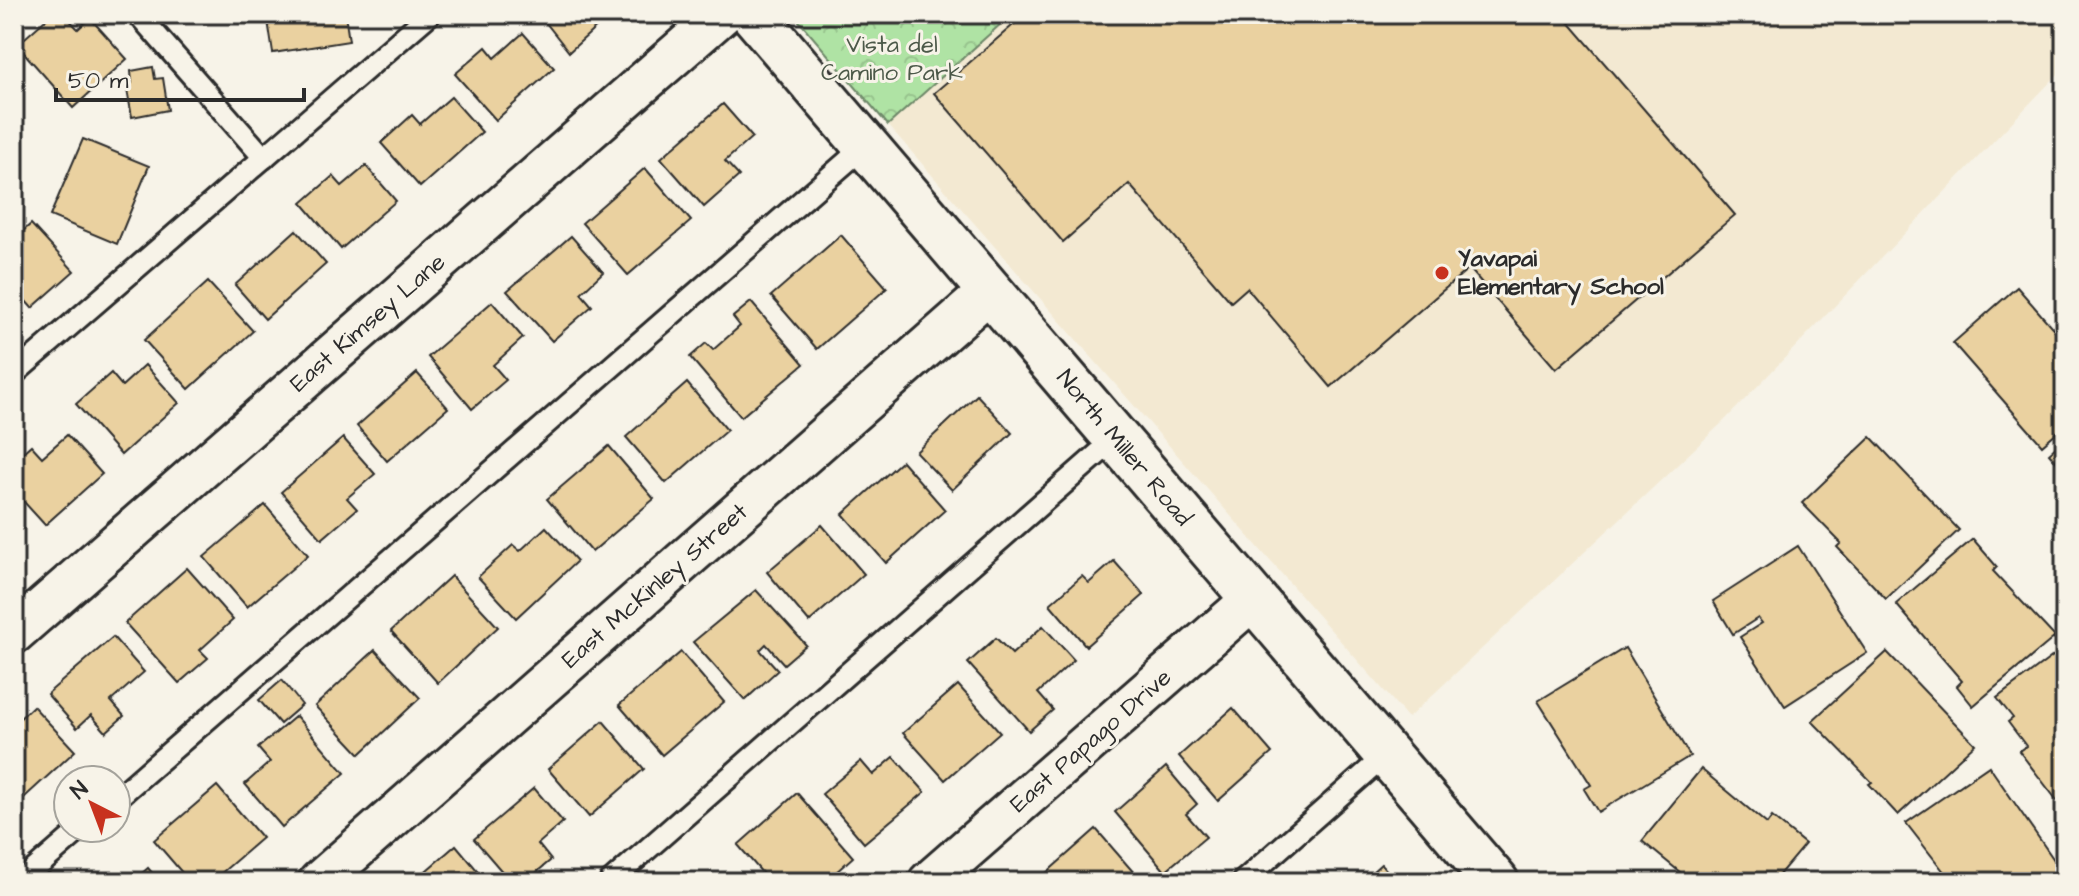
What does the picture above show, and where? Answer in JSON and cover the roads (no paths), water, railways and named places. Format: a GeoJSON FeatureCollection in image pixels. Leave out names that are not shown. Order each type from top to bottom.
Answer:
{"type":"FeatureCollection","features":[{"type":"Feature","properties":{"kind":"street","name":"East Kimsey Lane"},"geometry":{"type":"LineString","coordinates":[[14,633],[722,14]]}},
{"type":"Feature","properties":{"kind":"street","name":"North Miller Road"},"geometry":{"type":"LineString","coordinates":[[753,14],[1496,882]]}},
{"type":"Feature","properties":{"kind":"street","name":"East McKinley Street"},"geometry":{"type":"LineString","coordinates":[[319,882],[991,290]]}},
{"type":"Feature","properties":{"kind":"street","name":"East Papago Drive"},"geometry":{"type":"LineString","coordinates":[[929,882],[1253,599]]}},
{"type":"Feature","properties":{"kind":"lane"},"geometry":{"type":"LineString","coordinates":[[138,14],[264,158]]}},
{"type":"Feature","properties":{"kind":"lane"},"geometry":{"type":"LineString","coordinates":[[14,374],[430,14]]}},
{"type":"Feature","properties":{"kind":"lane"},"geometry":{"type":"LineString","coordinates":[[132,785],[866,145]]}},
{"type":"Feature","properties":{"kind":"lane"},"geometry":{"type":"LineString","coordinates":[[610,882],[1116,438]]}},
{"type":"Feature","properties":{"kind":"lane"},"geometry":{"type":"LineString","coordinates":[[1242,882],[1386,755]]}},
{"type":"Feature","properties":{"kind":"lane"},"geometry":{"type":"LineString","coordinates":[[20,882],[64,844]]}},
{"type":"Feature","properties":{"kind":"place","name":"Yavapai Elementary School"},"geometry":{"type":"Point","coordinates":[1442,273]}},
{"type":"Feature","properties":{"kind":"park label","name":"Vista del Camino Park"},"geometry":{"type":"Point","coordinates":[892,59]}}]}
